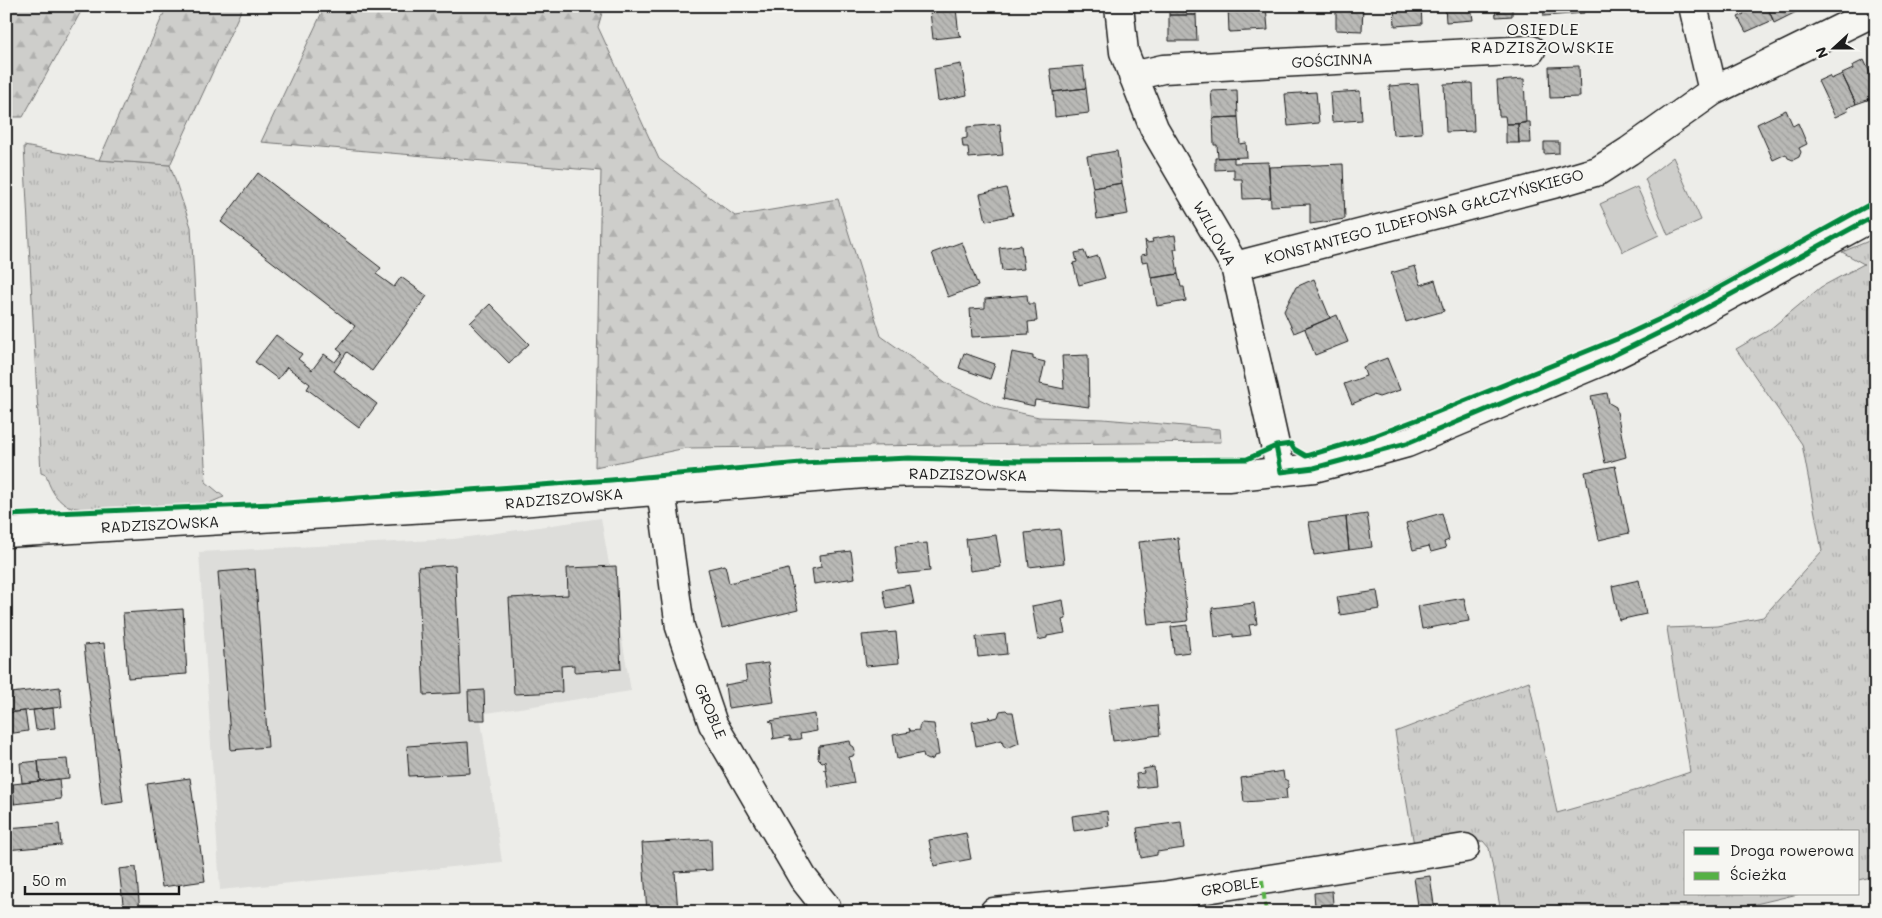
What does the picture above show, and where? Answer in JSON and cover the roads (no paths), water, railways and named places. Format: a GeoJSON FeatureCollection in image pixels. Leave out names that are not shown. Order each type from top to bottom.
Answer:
{"type":"FeatureCollection","features":[{"type":"Feature","properties":{"kind":"street","name":"WILLOWA"},"geometry":{"type":"LineString","coordinates":[[1118,6],[1124,52],[1154,128],[1234,266],[1281,472]]}},
{"type":"Feature","properties":{"kind":"street"},"geometry":{"type":"LineString","coordinates":[[1693,6],[1713,91]]}},
{"type":"Feature","properties":{"kind":"street","name":"KONSTANTEGO ILDEFONSA GAŁCZYŃSKIEGO"},"geometry":{"type":"LineString","coordinates":[[1234,266],[1598,171],[1713,91],[1876,12]]}},
{"type":"Feature","properties":{"kind":"street","name":"GOŚCINNA"},"geometry":{"type":"LineString","coordinates":[[1133,76],[1163,69],[1531,50]]}},
{"type":"Feature","properties":{"kind":"street","name":"RADZISZOWSKA"},"geometry":{"type":"LineString","coordinates":[[6,532],[496,504],[864,474],[917,472],[1102,477],[1228,477],[1281,472],[1330,464],[1406,443],[1600,362],[1675,325],[1876,215]]}},
{"type":"Feature","properties":{"kind":"street","name":"GROBLE"},"geometry":{"type":"LineString","coordinates":[[661,490],[680,627],[713,724],[803,878],[829,910]]}},
{"type":"Feature","properties":{"kind":"street","name":"GROBLE"},"geometry":{"type":"LineString","coordinates":[[994,912],[1162,896],[1465,848]]}},
{"type":"Feature","properties":{"kind":"district","name":"OSIEDLE RADZISZOWSKIE"},"geometry":{"type":"Point","coordinates":[1543,37]}}]}
